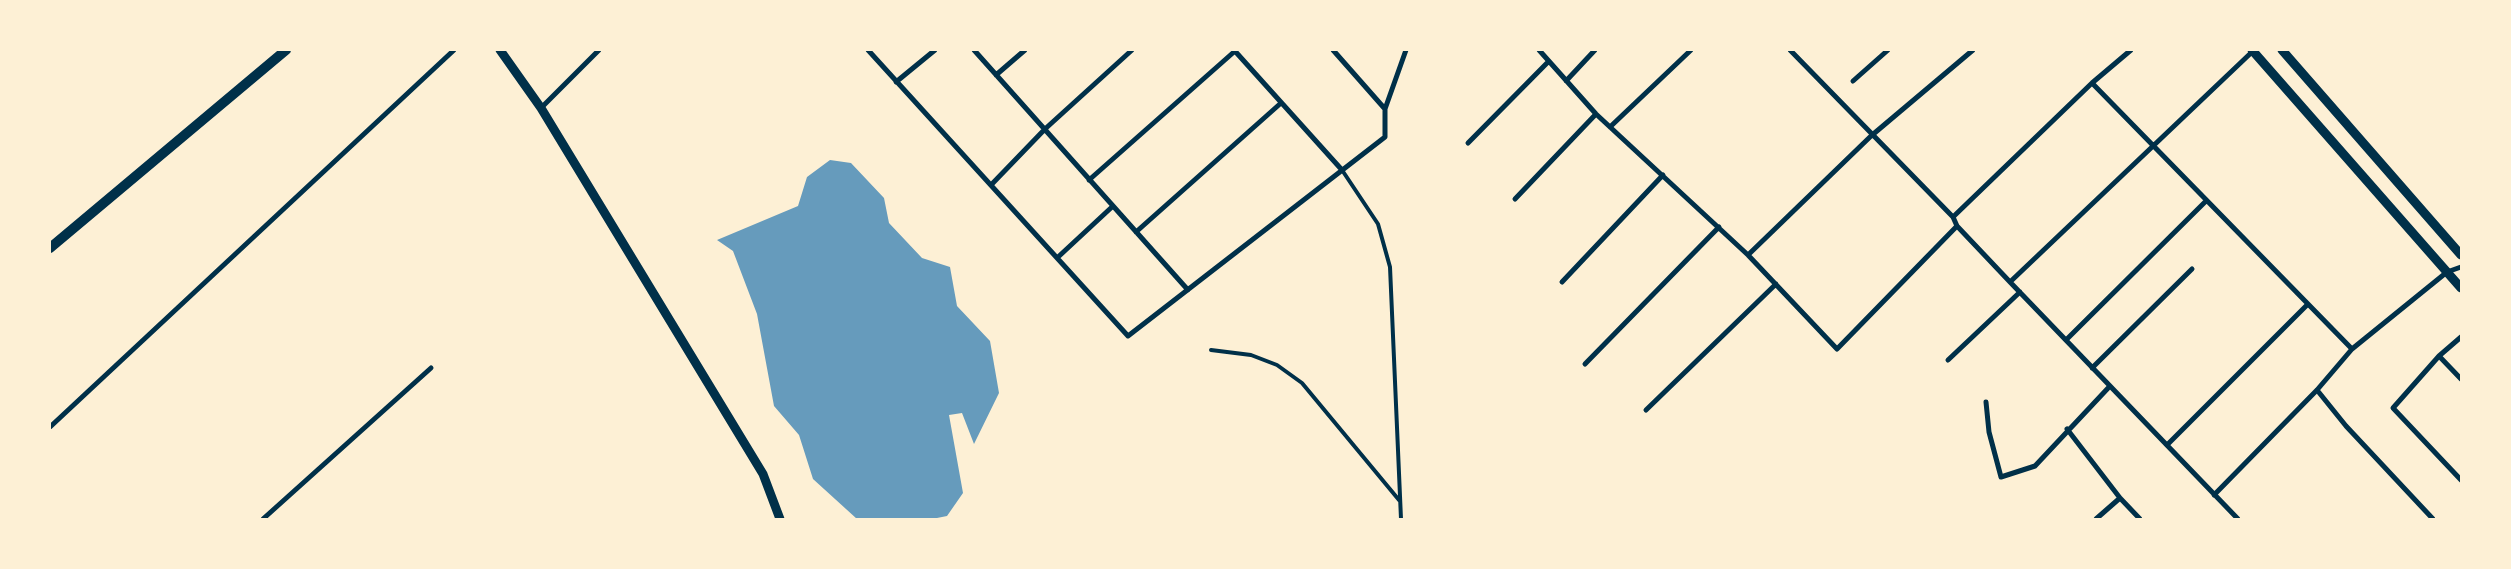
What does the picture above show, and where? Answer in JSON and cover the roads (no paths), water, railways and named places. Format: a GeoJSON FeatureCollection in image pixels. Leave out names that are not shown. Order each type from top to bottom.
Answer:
{"type":"FeatureCollection","features":[{"type":"Feature","properties":{"kind":"main road"},"geometry":{"type":"LineString","coordinates":[[50,248],[286,50]]}},
{"type":"Feature","properties":{"kind":"street"},"geometry":{"type":"LineString","coordinates":[[50,427],[454,50]]}},
{"type":"Feature","properties":{"kind":"street"},"geometry":{"type":"LineString","coordinates":[[500,50],[541,108],[763,474],[780,519]]}},
{"type":"Feature","properties":{"kind":"street"},"geometry":{"type":"LineString","coordinates":[[541,108],[599,50]]}},
{"type":"Feature","properties":{"kind":"street"},"geometry":{"type":"LineString","coordinates":[[868,50],[1128,336],[1385,136],[1385,109],[1406,50]]}},
{"type":"Feature","properties":{"kind":"street"},"geometry":{"type":"LineString","coordinates":[[896,82],[935,50]]}},
{"type":"Feature","properties":{"kind":"street"},"geometry":{"type":"LineString","coordinates":[[974,50],[1188,290]]}},
{"type":"Feature","properties":{"kind":"street"},"geometry":{"type":"LineString","coordinates":[[996,75],[1025,50]]}},
{"type":"Feature","properties":{"kind":"street"},"geometry":{"type":"LineString","coordinates":[[991,185],[1046,129],[1132,50]]}},
{"type":"Feature","properties":{"kind":"street"},"geometry":{"type":"LineString","coordinates":[[1090,180],[1234,50],[1332,156],[1342,170]]}},
{"type":"Feature","properties":{"kind":"street"},"geometry":{"type":"LineString","coordinates":[[1333,50],[1385,109]]}},
{"type":"Feature","properties":{"kind":"street"},"geometry":{"type":"LineString","coordinates":[[1539,50],[1596,114],[1748,255],[1837,348],[1958,226]]}},
{"type":"Feature","properties":{"kind":"street"},"geometry":{"type":"LineString","coordinates":[[1566,81],[1595,50]]}},
{"type":"Feature","properties":{"kind":"street"},"geometry":{"type":"LineString","coordinates":[[1610,127],[1691,50]]}},
{"type":"Feature","properties":{"kind":"street"},"geometry":{"type":"LineString","coordinates":[[1790,50],[1871,136],[1953,217],[1958,226],[2010,282],[2238,519]]}},
{"type":"Feature","properties":{"kind":"street"},"geometry":{"type":"LineString","coordinates":[[1853,81],[1888,50]]}},
{"type":"Feature","properties":{"kind":"street"},"geometry":{"type":"LineString","coordinates":[[1748,255],[1871,136],[1972,50]]}},
{"type":"Feature","properties":{"kind":"street"},"geometry":{"type":"LineString","coordinates":[[1953,217],[2092,83],[2131,50]]}},
{"type":"Feature","properties":{"kind":"street"},"geometry":{"type":"LineString","coordinates":[[2010,282],[2253,50],[2461,288]]}},
{"type":"Feature","properties":{"kind":"street"},"geometry":{"type":"LineString","coordinates":[[2282,50],[2461,255]]}},
{"type":"Feature","properties":{"kind":"street"},"geometry":{"type":"LineString","coordinates":[[1468,143],[1549,61]]}},
{"type":"Feature","properties":{"kind":"street"},"geometry":{"type":"LineString","coordinates":[[2092,83],[2352,349]]}},
{"type":"Feature","properties":{"kind":"street"},"geometry":{"type":"LineString","coordinates":[[1136,232],[1282,103]]}},
{"type":"Feature","properties":{"kind":"street"},"geometry":{"type":"LineString","coordinates":[[1515,199],[1596,114]]}},
{"type":"Feature","properties":{"kind":"street"},"geometry":{"type":"LineString","coordinates":[[1562,282],[1663,175]]}},
{"type":"Feature","properties":{"kind":"street"},"geometry":{"type":"LineString","coordinates":[[2066,340],[2206,201]]}},
{"type":"Feature","properties":{"kind":"street"},"geometry":{"type":"LineString","coordinates":[[1057,258],[1113,206]]}},
{"type":"Feature","properties":{"kind":"street"},"geometry":{"type":"LineString","coordinates":[[1585,364],[1719,228]]}},
{"type":"Feature","properties":{"kind":"street"},"geometry":{"type":"LineString","coordinates":[[2214,494],[2317,390],[2352,349],[2447,272],[2461,267]]}},
{"type":"Feature","properties":{"kind":"street"},"geometry":{"type":"LineString","coordinates":[[2092,368],[2192,269]]}},
{"type":"Feature","properties":{"kind":"street"},"geometry":{"type":"LineString","coordinates":[[1646,410],[1776,284]]}},
{"type":"Feature","properties":{"kind":"street"},"geometry":{"type":"LineString","coordinates":[[1948,360],[2020,292]]}},
{"type":"Feature","properties":{"kind":"street"},"geometry":{"type":"LineString","coordinates":[[2167,445],[2308,304]]}},
{"type":"Feature","properties":{"kind":"street"},"geometry":{"type":"LineString","coordinates":[[2461,337],[2439,356],[2392,408],[2461,480]]}},
{"type":"Feature","properties":{"kind":"street"},"geometry":{"type":"LineString","coordinates":[[2439,356],[2461,379]]}},
{"type":"Feature","properties":{"kind":"street"},"geometry":{"type":"LineString","coordinates":[[263,519],[431,368]]}},
{"type":"Feature","properties":{"kind":"street"},"geometry":{"type":"LineString","coordinates":[[1986,402],[1989,432],[2001,477],[2035,466],[2067,429],[2110,386]]}},
{"type":"Feature","properties":{"kind":"street"},"geometry":{"type":"LineString","coordinates":[[2317,390],[2346,426],[2433,519]]}},
{"type":"Feature","properties":{"kind":"street"},"geometry":{"type":"LineString","coordinates":[[2067,429],[2120,498],[2140,519]]}},
{"type":"Feature","properties":{"kind":"street"},"geometry":{"type":"LineString","coordinates":[[2096,519],[2120,498]]}},
{"type":"Feature","properties":{"kind":"lane"},"geometry":{"type":"LineString","coordinates":[[1342,170],[1378,224],[1390,268],[1401,519]]}},
{"type":"Feature","properties":{"kind":"lane"},"geometry":{"type":"LineString","coordinates":[[1211,350],[1251,355],[1277,365],[1302,383],[1399,500]]}},
{"type":"Feature","properties":{"kind":"water"},"geometry":{"type":"Polygon","coordinates":[[[830,160],[851,163],[884,198],[889,223],[922,258],[950,267],[957,306],[990,341],[999,393],[974,444],[962,413],[949,415],[963,493],[947,516],[932,519],[857,519],[813,479],[799,435],[774,406],[757,314],[733,251],[717,240],[798,206],[807,177],[830,160]]]}}]}
